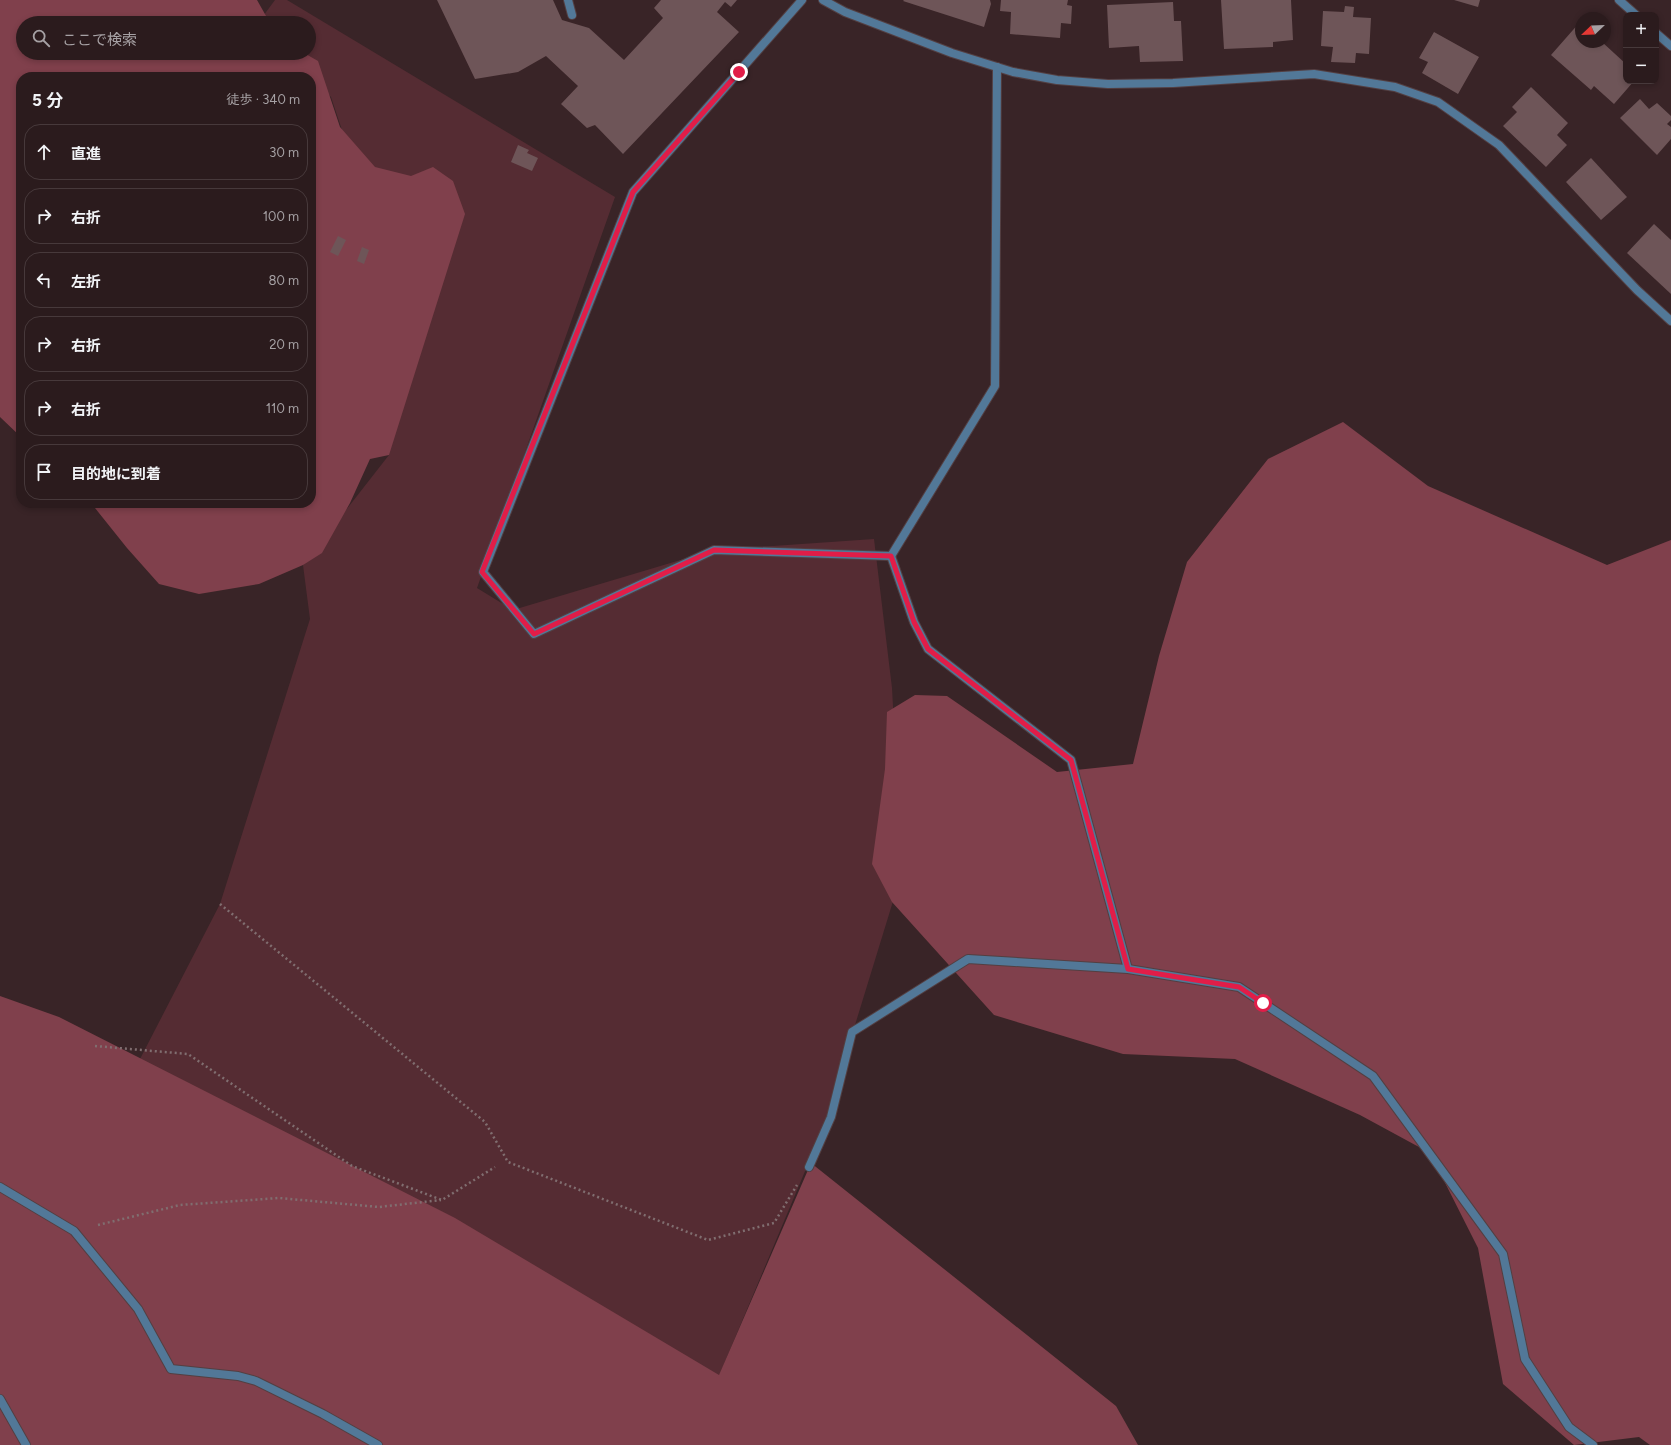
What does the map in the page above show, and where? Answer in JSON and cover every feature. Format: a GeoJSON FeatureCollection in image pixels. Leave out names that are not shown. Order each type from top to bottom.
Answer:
{"type":"FeatureCollection","features":[{"type":"Feature","properties":{"kind":"street"},"geometry":{"type":"LineString","coordinates":[[568,0],[572,15]]}},
{"type":"Feature","properties":{"kind":"street"},"geometry":{"type":"LineString","coordinates":[[802,0],[633,192],[482,572],[534,634],[714,550],[891,556]]}},
{"type":"Feature","properties":{"kind":"street"},"geometry":{"type":"LineString","coordinates":[[823,0],[853,15],[952,53],[1013,72],[1057,80],[1108,84],[1174,83],[1314,74],[1395,87],[1438,102],[1499,145],[1637,290],[1671,321]]}},
{"type":"Feature","properties":{"kind":"street"},"geometry":{"type":"LineString","coordinates":[[1619,0],[1633,12]]}},
{"type":"Feature","properties":{"kind":"street"},"geometry":{"type":"LineString","coordinates":[[1659,36],[1671,46]]}},
{"type":"Feature","properties":{"kind":"street"},"geometry":{"type":"LineString","coordinates":[[891,556],[995,386],[997,67]]}},
{"type":"Feature","properties":{"kind":"street"},"geometry":{"type":"LineString","coordinates":[[891,556],[914,622],[928,649],[1071,760],[1128,969]]}},
{"type":"Feature","properties":{"kind":"street"},"geometry":{"type":"LineString","coordinates":[[810,1165],[831,1117],[852,1032],[968,959],[1128,969],[1239,987],[1373,1076],[1503,1254],[1525,1359],[1569,1428],[1592,1445]]}},
{"type":"Feature","properties":{"kind":"street"},"geometry":{"type":"LineString","coordinates":[[0,1187],[74,1231],[138,1310],[171,1369],[238,1376],[256,1381],[323,1414],[378,1445]]}},
{"type":"Feature","properties":{"kind":"street"},"geometry":{"type":"LineString","coordinates":[[0,1399],[26,1445]]}},
{"type":"Feature","properties":{"kind":"path"},"geometry":{"type":"LineString","coordinates":[[220,904],[485,1122],[508,1162],[708,1240],[774,1223],[810,1165]]}},
{"type":"Feature","properties":{"kind":"path"},"geometry":{"type":"LineString","coordinates":[[95,1046],[188,1054],[352,1166],[442,1200]]}},
{"type":"Feature","properties":{"kind":"path"},"geometry":{"type":"LineString","coordinates":[[74,1231],[180,1206],[279,1198],[379,1207],[442,1200],[495,1167]]}},
{"type":"Feature","properties":{"kind":"shaded area"},"geometry":{"type":"Polygon","coordinates":[[[0,0],[257,0],[266,16],[16,16],[16,60],[316,60],[318,61],[340,127],[375,167],[411,176],[433,167],[453,181],[465,214],[389,455],[370,459],[350,503],[322,553],[303,565],[259,584],[199,594],[159,584],[127,548],[95,508],[316,508],[316,72],[16,72],[16,432],[0,417],[0,0]]]}},
{"type":"Feature","properties":{"kind":"shaded area"},"geometry":{"type":"Polygon","coordinates":[[[275,0],[287,0],[314,16],[263,16],[275,0]]]}},
{"type":"Feature","properties":{"kind":"shaded area"},"geometry":{"type":"Polygon","coordinates":[[[316,17],[615,197],[477,588],[513,610],[714,550],[874,539],[892,688],[902,872],[824,1126],[719,1376],[140,1059],[220,904],[310,619],[303,565],[389,455],[355,169],[331,97],[316,82],[316,72],[304,72],[287,60],[316,60],[316,17]]]}},
{"type":"Feature","properties":{"kind":"shaded area"},"geometry":{"type":"Polygon","coordinates":[[[1343,422],[1428,486],[1607,565],[1671,540],[1671,1445],[1650,1445],[1639,1437],[1574,1445],[1503,1384],[1478,1248],[1430,1153],[1360,1115],[1235,1059],[1123,1054],[994,1015],[892,902],[872,864],[885,769],[887,712],[915,695],[947,696],[1057,772],[1133,764],[1159,656],[1187,562],[1268,459],[1343,422]]]}},
{"type":"Feature","properties":{"kind":"shaded area"},"geometry":{"type":"Polygon","coordinates":[[[0,996],[59,1017],[455,1218],[719,1375],[811,1163],[1116,1406],[1138,1445],[0,1445],[0,996]]]}},
{"type":"Feature","properties":{"kind":"building"},"geometry":{"type":"Polygon","coordinates":[[[437,0],[553,0],[562,20],[589,28],[624,60],[663,18],[654,8],[661,0],[737,0],[731,7],[725,2],[717,12],[739,32],[623,154],[595,125],[587,128],[561,104],[578,86],[546,56],[518,72],[475,79],[437,0]]]}},
{"type":"Feature","properties":{"kind":"building"},"geometry":{"type":"Polygon","coordinates":[[[990,0],[991,4],[984,27],[903,1],[990,0]]]}},
{"type":"Feature","properties":{"kind":"building"},"geometry":{"type":"Polygon","coordinates":[[[1001,0],[1068,0],[1067,5],[1072,6],[1071,24],[1061,23],[1060,38],[1010,34],[1011,12],[1000,11],[1001,0]]]}},
{"type":"Feature","properties":{"kind":"building"},"geometry":{"type":"Polygon","coordinates":[[[1221,0],[1291,0],[1293,40],[1273,42],[1273,47],[1224,49],[1221,0]]]}},
{"type":"Feature","properties":{"kind":"building"},"geometry":{"type":"Polygon","coordinates":[[[1454,0],[1480,0],[1478,7],[1454,0]]]}},
{"type":"Feature","properties":{"kind":"building"},"geometry":{"type":"Polygon","coordinates":[[[1173,2],[1174,21],[1181,21],[1183,61],[1140,62],[1139,46],[1109,48],[1107,5],[1173,2]]]}},
{"type":"Feature","properties":{"kind":"building"},"geometry":{"type":"Polygon","coordinates":[[[1345,6],[1354,7],[1353,17],[1371,18],[1369,54],[1356,53],[1355,63],[1331,62],[1333,47],[1321,46],[1323,11],[1344,12],[1345,6]]]}},
{"type":"Feature","properties":{"kind":"building"},"geometry":{"type":"Polygon","coordinates":[[[1575,28],[1575,48],[1609,48],[1623,61],[1623,84],[1631,84],[1614,104],[1594,86],[1591,90],[1551,55],[1575,28]]]}},
{"type":"Feature","properties":{"kind":"building"},"geometry":{"type":"Polygon","coordinates":[[[1434,32],[1479,57],[1458,94],[1422,73],[1428,62],[1419,58],[1434,32]]]}},
{"type":"Feature","properties":{"kind":"building"},"geometry":{"type":"Polygon","coordinates":[[[1531,87],[1568,123],[1557,135],[1567,145],[1546,167],[1503,126],[1517,112],[1512,107],[1531,87]]]}},
{"type":"Feature","properties":{"kind":"building"},"geometry":{"type":"Polygon","coordinates":[[[1640,99],[1649,109],[1657,103],[1671,116],[1671,120],[1667,124],[1671,127],[1671,139],[1657,155],[1620,118],[1640,99]]]}},
{"type":"Feature","properties":{"kind":"building"},"geometry":{"type":"Polygon","coordinates":[[[518,145],[529,150],[527,153],[538,158],[532,171],[511,162],[518,145]]]}},
{"type":"Feature","properties":{"kind":"building"},"geometry":{"type":"Polygon","coordinates":[[[1591,158],[1627,197],[1601,220],[1566,182],[1591,158]]]}},
{"type":"Feature","properties":{"kind":"building"},"geometry":{"type":"Polygon","coordinates":[[[1654,224],[1671,240],[1671,294],[1627,253],[1654,224]]]}},
{"type":"Feature","properties":{"kind":"building"},"geometry":{"type":"Polygon","coordinates":[[[338,236],[346,240],[338,256],[330,252],[338,236]]]}},
{"type":"Feature","properties":{"kind":"building"},"geometry":{"type":"Polygon","coordinates":[[[362,247],[369,250],[364,264],[357,261],[362,247]]]}},
{"type":"Feature","properties":{"kind":"route"},"geometry":{"type":"LineString","coordinates":[[739,72],[633,192],[482,572],[534,634],[714,550],[891,556],[914,622],[928,649],[1071,760],[1128,969],[1239,987],[1263,1003]]}}]}
